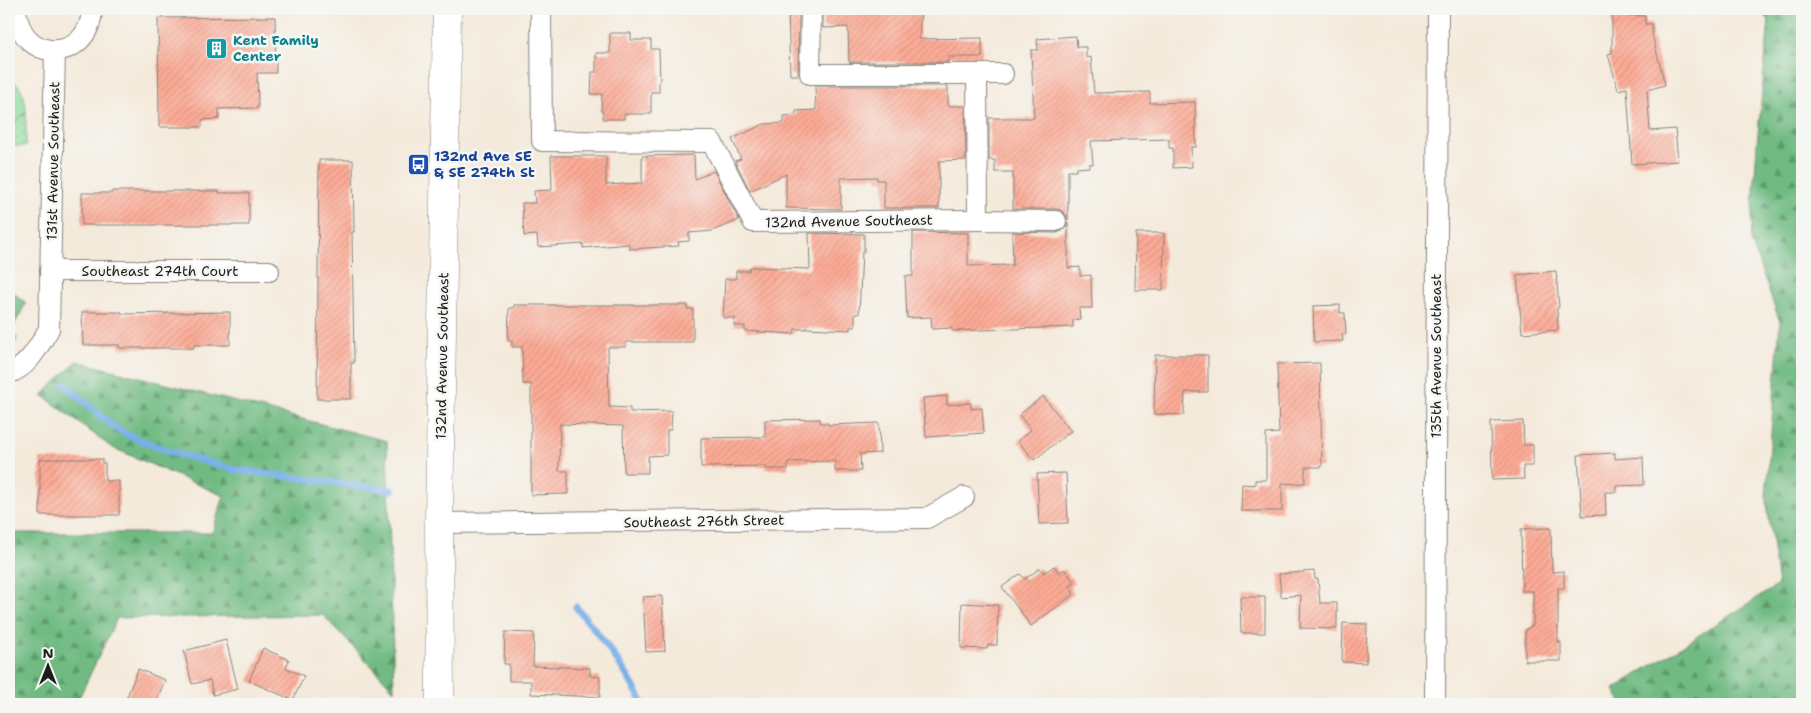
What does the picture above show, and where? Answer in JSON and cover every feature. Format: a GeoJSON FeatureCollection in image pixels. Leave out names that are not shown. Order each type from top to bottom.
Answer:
{"type":"FeatureCollection","features":[{"type":"Feature","properties":{"kind":"main road","name":"132nd Avenue Southeast"},"geometry":{"type":"LineString","coordinates":[[440,704],[439,523],[447,9]]}},
{"type":"Feature","properties":{"kind":"street"},"geometry":{"type":"LineString","coordinates":[[16,9],[17,21],[22,33],[31,42],[42,48],[55,50],[68,48],[79,41],[87,32],[92,20],[92,9]]}},
{"type":"Feature","properties":{"kind":"street","name":"132nd Avenue Southeast"},"geometry":{"type":"LineString","coordinates":[[541,9],[542,140],[712,142],[753,222],[1056,221]]}},
{"type":"Feature","properties":{"kind":"street"},"geometry":{"type":"LineString","coordinates":[[811,9],[810,74],[1003,74]]}},
{"type":"Feature","properties":{"kind":"street","name":"135th Avenue Southeast"},"geometry":{"type":"LineString","coordinates":[[1435,704],[1438,9]]}},
{"type":"Feature","properties":{"kind":"street","name":"131st Avenue Southeast"},"geometry":{"type":"LineString","coordinates":[[9,373],[25,363],[49,329],[55,50]]}},
{"type":"Feature","properties":{"kind":"street"},"geometry":{"type":"LineString","coordinates":[[977,74],[978,220]]}},
{"type":"Feature","properties":{"kind":"street","name":"Southeast 274th Court"},"geometry":{"type":"LineString","coordinates":[[50,271],[269,271]]}},
{"type":"Feature","properties":{"kind":"street","name":"Southeast 276th Street"},"geometry":{"type":"LineString","coordinates":[[439,523],[927,518],[964,498]]}},
{"type":"Feature","properties":{"kind":"green space"},"geometry":{"type":"Polygon","coordinates":[[[1759,9],[1802,9],[1802,704],[1622,704],[1614,689],[1778,585],[1766,496],[1780,322],[1751,241],[1757,144],[1769,20],[1759,9]]]}},
{"type":"Feature","properties":{"kind":"green space"},"geometry":{"type":"Polygon","coordinates":[[[9,79],[20,88],[24,97],[26,112],[9,128],[9,79]]]}},
{"type":"Feature","properties":{"kind":"green space"},"geometry":{"type":"Polygon","coordinates":[[[26,112],[26,146],[9,146],[9,128],[26,112]]]}},
{"type":"Feature","properties":{"kind":"green space"},"geometry":{"type":"Polygon","coordinates":[[[9,289],[26,303],[9,335],[9,289]]]}},
{"type":"Feature","properties":{"kind":"green space"},"geometry":{"type":"Polygon","coordinates":[[[77,361],[387,441],[394,690],[323,615],[117,618],[76,704],[9,704],[9,533],[212,533],[224,496],[111,447],[42,395],[77,361]]]}},
{"type":"Feature","properties":{"kind":"building"},"geometry":{"type":"Polygon","coordinates":[[[788,9],[799,9],[798,75],[790,75],[788,9]]]}},
{"type":"Feature","properties":{"kind":"building"},"geometry":{"type":"Polygon","coordinates":[[[823,9],[921,9],[919,39],[982,38],[982,57],[948,57],[948,62],[849,62],[848,27],[823,28],[823,9]]]}},
{"type":"Feature","properties":{"kind":"building"},"geometry":{"type":"Polygon","coordinates":[[[1612,15],[1645,16],[1645,24],[1652,24],[1652,34],[1665,85],[1647,90],[1650,131],[1675,129],[1678,161],[1632,164],[1627,88],[1618,90],[1608,54],[1612,53],[1612,15]]]}},
{"type":"Feature","properties":{"kind":"building","name":"Kent Family Center"},"geometry":{"type":"Polygon","coordinates":[[[275,17],[276,73],[257,73],[258,108],[219,109],[219,119],[202,120],[202,127],[159,127],[158,18],[275,17]]]}},
{"type":"Feature","properties":{"kind":"building"},"geometry":{"type":"Polygon","coordinates":[[[610,33],[631,33],[631,40],[651,40],[651,49],[659,49],[659,92],[651,92],[651,114],[624,114],[624,119],[603,119],[603,112],[601,111],[602,94],[591,94],[592,72],[596,72],[596,53],[610,53],[610,33]]]}},
{"type":"Feature","properties":{"kind":"building"},"geometry":{"type":"Polygon","coordinates":[[[1076,36],[1077,47],[1086,47],[1086,58],[1091,57],[1094,93],[1150,92],[1150,103],[1195,102],[1196,147],[1191,147],[1192,167],[1173,168],[1173,148],[1169,148],[1169,139],[1091,141],[1093,164],[1089,164],[1089,167],[1076,168],[1076,171],[1068,171],[1068,220],[1062,211],[1057,209],[1013,209],[1013,172],[995,172],[995,160],[989,160],[989,118],[1034,118],[1031,50],[1038,50],[1037,39],[1076,36]]]}},
{"type":"Feature","properties":{"kind":"building"},"geometry":{"type":"Polygon","coordinates":[[[815,86],[948,86],[948,106],[965,106],[966,160],[939,161],[939,208],[884,208],[884,180],[877,180],[877,177],[841,178],[841,209],[786,208],[786,174],[750,191],[735,161],[741,159],[732,139],[764,124],[784,123],[784,116],[796,115],[796,111],[816,110],[815,86]]]}},
{"type":"Feature","properties":{"kind":"building"},"geometry":{"type":"Polygon","coordinates":[[[694,155],[695,179],[714,171],[739,220],[712,231],[689,233],[689,241],[678,242],[679,246],[629,249],[629,244],[583,248],[583,244],[538,247],[537,235],[524,236],[522,203],[535,203],[534,191],[552,190],[551,156],[606,156],[606,185],[642,183],[642,156],[694,155]]]}},
{"type":"Feature","properties":{"kind":"building"},"geometry":{"type":"Polygon","coordinates":[[[319,160],[353,160],[354,363],[351,363],[351,399],[317,399],[319,160]]]}},
{"type":"Feature","properties":{"kind":"building"},"geometry":{"type":"Polygon","coordinates":[[[112,191],[219,191],[219,193],[249,193],[249,225],[82,225],[82,193],[112,193],[112,191]]]}},
{"type":"Feature","properties":{"kind":"building"},"geometry":{"type":"Polygon","coordinates":[[[1068,222],[1068,268],[1080,267],[1080,276],[1091,275],[1092,308],[1079,308],[1080,319],[1073,320],[1073,327],[952,331],[952,328],[932,329],[931,317],[907,318],[905,276],[913,276],[913,232],[968,233],[968,266],[1013,265],[1012,232],[1056,233],[1062,231],[1068,222]]]}},
{"type":"Feature","properties":{"kind":"building"},"geometry":{"type":"Polygon","coordinates":[[[809,233],[864,234],[859,314],[855,314],[855,327],[850,327],[850,330],[795,329],[794,334],[745,331],[745,326],[734,326],[735,318],[723,318],[725,279],[736,279],[736,271],[749,271],[750,267],[810,269],[809,233]]]}},
{"type":"Feature","properties":{"kind":"building"},"geometry":{"type":"Polygon","coordinates":[[[1136,233],[1164,233],[1163,290],[1135,290],[1136,233]]]}},
{"type":"Feature","properties":{"kind":"building"},"geometry":{"type":"Polygon","coordinates":[[[1556,271],[1559,307],[1557,308],[1558,330],[1522,333],[1517,275],[1556,271]]]}},
{"type":"Feature","properties":{"kind":"building"},"geometry":{"type":"Polygon","coordinates":[[[514,305],[687,305],[687,309],[693,309],[693,342],[626,342],[626,347],[608,347],[609,407],[630,408],[630,412],[672,411],[671,430],[667,430],[667,455],[648,456],[648,473],[624,473],[623,426],[560,424],[559,471],[568,471],[568,494],[531,495],[531,384],[523,384],[522,347],[512,347],[512,341],[508,341],[509,308],[514,308],[514,305]]]}},
{"type":"Feature","properties":{"kind":"building"},"geometry":{"type":"Polygon","coordinates":[[[1340,305],[1340,313],[1345,313],[1346,334],[1342,334],[1343,341],[1314,342],[1313,306],[1340,305]]]}},
{"type":"Feature","properties":{"kind":"building"},"geometry":{"type":"Polygon","coordinates":[[[82,312],[122,312],[122,314],[230,312],[230,345],[194,345],[194,348],[119,348],[119,345],[83,345],[82,312]]]}},
{"type":"Feature","properties":{"kind":"building"},"geometry":{"type":"Polygon","coordinates":[[[1155,355],[1208,355],[1208,392],[1185,392],[1184,415],[1154,414],[1155,355]]]}},
{"type":"Feature","properties":{"kind":"building"},"geometry":{"type":"Polygon","coordinates":[[[1320,363],[1322,467],[1305,467],[1305,483],[1282,483],[1282,511],[1241,511],[1242,484],[1255,485],[1255,480],[1266,480],[1266,434],[1279,433],[1277,364],[1320,363]]]}},
{"type":"Feature","properties":{"kind":"building"},"geometry":{"type":"Polygon","coordinates":[[[947,396],[947,405],[971,403],[971,409],[982,408],[984,433],[926,437],[923,398],[947,396]]]}},
{"type":"Feature","properties":{"kind":"building"},"geometry":{"type":"Polygon","coordinates":[[[1043,396],[1071,431],[1034,460],[1018,441],[1031,430],[1019,415],[1043,396]]]}},
{"type":"Feature","properties":{"kind":"building"},"geometry":{"type":"Polygon","coordinates":[[[820,419],[820,423],[828,423],[828,425],[879,423],[880,453],[860,454],[861,471],[835,471],[835,461],[788,462],[788,469],[766,469],[766,466],[701,467],[701,438],[765,437],[765,420],[820,419]]]}},
{"type":"Feature","properties":{"kind":"building"},"geometry":{"type":"Polygon","coordinates":[[[1523,421],[1524,445],[1533,445],[1533,466],[1523,466],[1524,479],[1492,480],[1491,422],[1523,421]]]}},
{"type":"Feature","properties":{"kind":"building"},"geometry":{"type":"Polygon","coordinates":[[[1615,453],[1615,459],[1643,457],[1644,485],[1616,486],[1616,492],[1605,492],[1606,515],[1582,516],[1578,455],[1615,453]]]}},
{"type":"Feature","properties":{"kind":"building"},"geometry":{"type":"Polygon","coordinates":[[[40,459],[102,459],[102,463],[105,463],[105,481],[119,481],[119,515],[40,515],[40,459]]]}},
{"type":"Feature","properties":{"kind":"building"},"geometry":{"type":"Polygon","coordinates":[[[1066,473],[1068,523],[1039,524],[1037,474],[1066,473]]]}},
{"type":"Feature","properties":{"kind":"building"},"geometry":{"type":"Polygon","coordinates":[[[1551,528],[1552,572],[1564,571],[1564,588],[1558,588],[1558,642],[1561,642],[1561,661],[1525,661],[1526,629],[1533,626],[1533,591],[1522,591],[1521,529],[1551,528]]]}},
{"type":"Feature","properties":{"kind":"building"},"geometry":{"type":"Polygon","coordinates":[[[1054,566],[1059,573],[1064,569],[1075,583],[1070,587],[1074,594],[1031,626],[1002,587],[1020,574],[1025,579],[1040,568],[1044,573],[1054,566]]]}},
{"type":"Feature","properties":{"kind":"building"},"geometry":{"type":"Polygon","coordinates":[[[1314,571],[1315,579],[1318,579],[1320,603],[1337,603],[1337,629],[1300,628],[1301,595],[1281,597],[1279,574],[1314,571]]]}},
{"type":"Feature","properties":{"kind":"building"},"geometry":{"type":"Polygon","coordinates":[[[662,596],[665,651],[646,652],[643,597],[662,596]]]}},
{"type":"Feature","properties":{"kind":"building"},"geometry":{"type":"Polygon","coordinates":[[[1240,597],[1265,597],[1265,633],[1241,633],[1240,597]]]}},
{"type":"Feature","properties":{"kind":"building"},"geometry":{"type":"Polygon","coordinates":[[[962,603],[998,605],[997,645],[988,645],[987,649],[961,648],[962,603]]]}},
{"type":"Feature","properties":{"kind":"building"},"geometry":{"type":"Polygon","coordinates":[[[1343,623],[1367,624],[1366,663],[1342,662],[1343,623]]]}},
{"type":"Feature","properties":{"kind":"building"},"geometry":{"type":"Polygon","coordinates":[[[505,632],[534,633],[533,666],[590,668],[590,676],[600,677],[600,697],[531,694],[531,681],[509,681],[509,664],[504,664],[505,632]]]}},
{"type":"Feature","properties":{"kind":"building"},"geometry":{"type":"Polygon","coordinates":[[[226,640],[238,689],[213,695],[210,680],[192,684],[184,651],[226,640]]]}},
{"type":"Feature","properties":{"kind":"building"},"geometry":{"type":"Polygon","coordinates":[[[263,648],[289,660],[286,668],[304,676],[293,700],[249,681],[263,648]]]}},
{"type":"Feature","properties":{"kind":"building"},"geometry":{"type":"Polygon","coordinates":[[[138,669],[165,680],[155,704],[124,704],[138,669]]]}},
{"type":"Feature","properties":{"kind":"waterway"},"geometry":{"type":"LineString","coordinates":[[9,337],[14,339]]}},
{"type":"Feature","properties":{"kind":"waterway"},"geometry":{"type":"LineString","coordinates":[[64,384],[114,427],[130,436],[171,452],[236,470],[392,490]]}},
{"type":"Feature","properties":{"kind":"waterway"},"geometry":{"type":"LineString","coordinates":[[576,607],[613,654],[643,704]]}},
{"type":"Feature","properties":{"kind":"place","name":"Kent Family Center"},"geometry":{"type":"Point","coordinates":[217,48]}},
{"type":"Feature","properties":{"kind":"place","name":"132nd Ave SE & SE 274th St"},"geometry":{"type":"Point","coordinates":[418,164]}}]}
